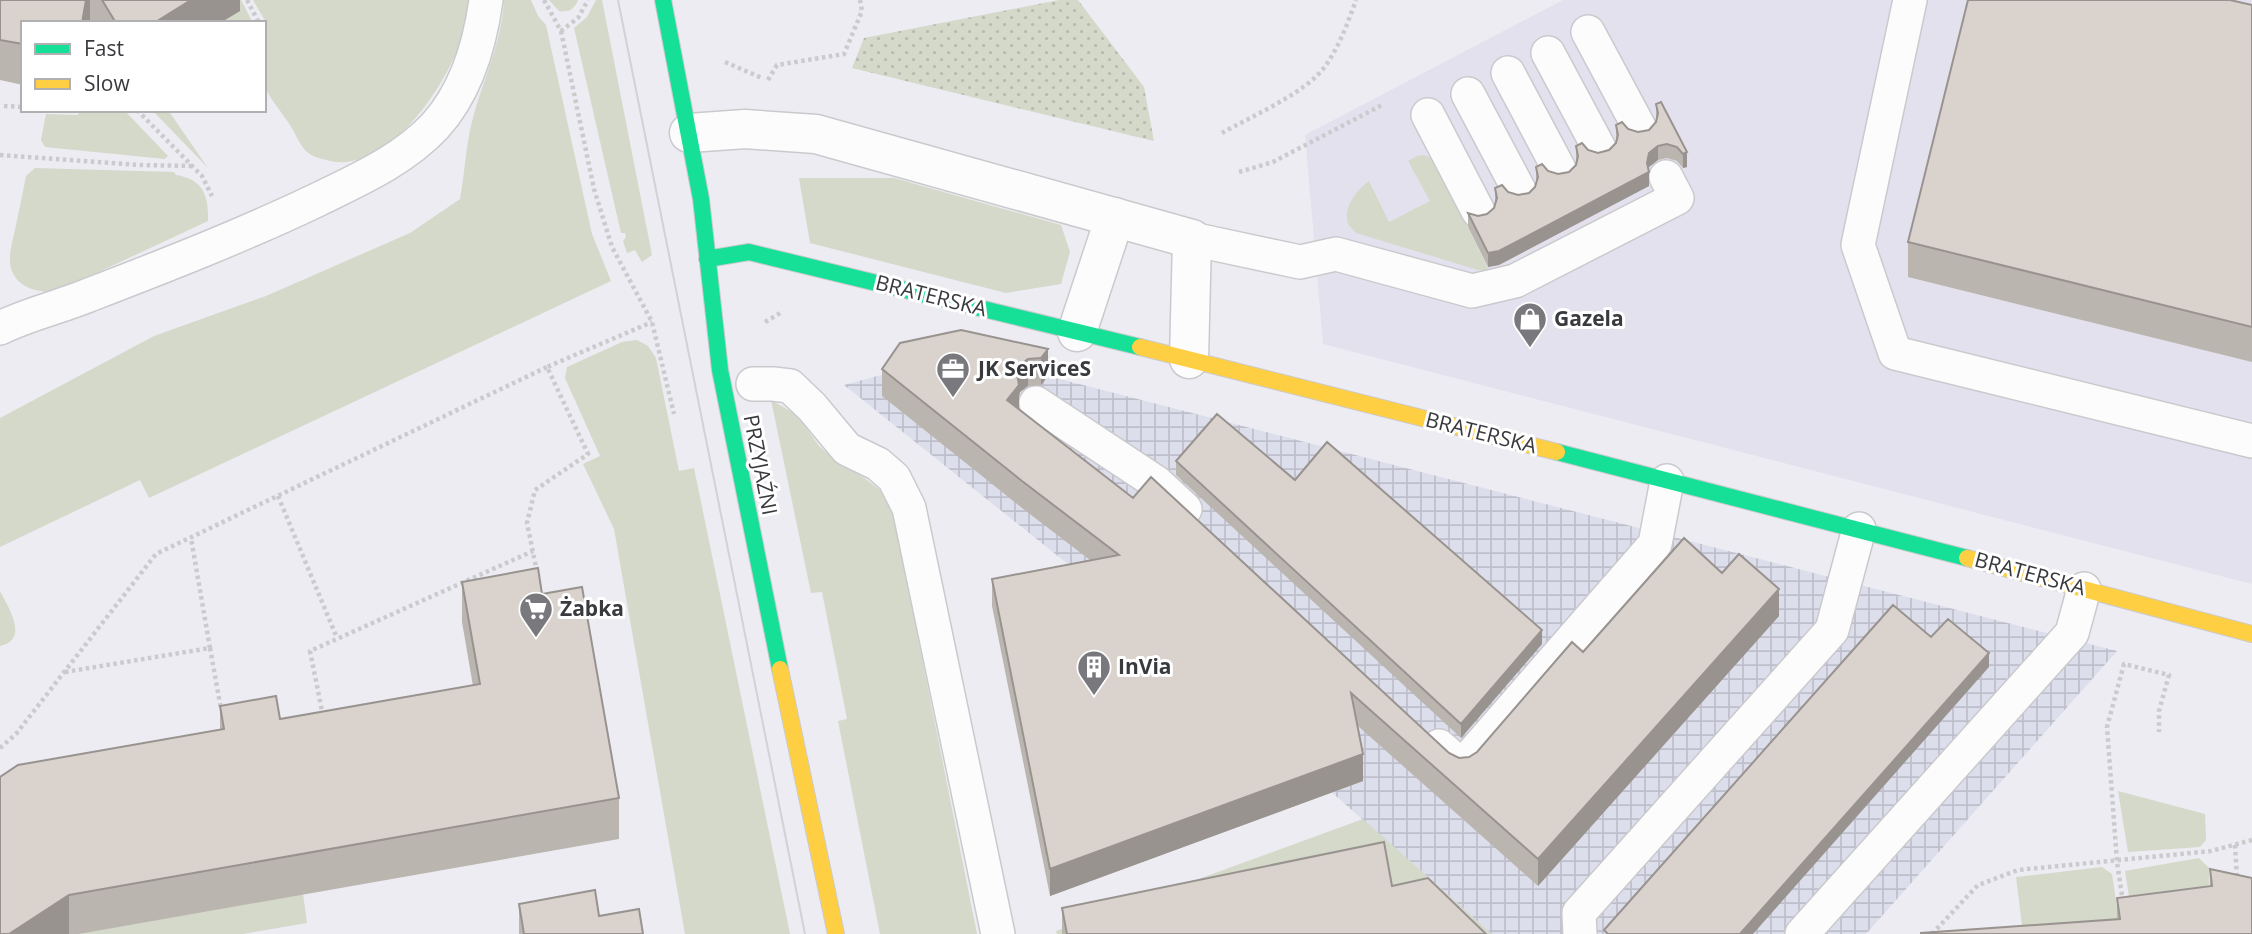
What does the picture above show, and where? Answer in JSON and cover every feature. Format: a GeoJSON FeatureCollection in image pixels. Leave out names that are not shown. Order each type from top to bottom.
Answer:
{"type":"FeatureCollection","features":[{"type":"Feature","properties":{"kind":"street","name":"PRZYJAŹNI"},"geometry":{"type":"LineString","coordinates":[[663,0],[701,199],[720,370],[733,442],[836,934]]}},
{"type":"Feature","properties":{"kind":"street"},"geometry":{"type":"LineString","coordinates":[[690,133],[745,129],[816,134],[1192,239],[1189,359]]}},
{"type":"Feature","properties":{"kind":"street"},"geometry":{"type":"LineString","coordinates":[[1077,332],[1115,217]]}},
{"type":"Feature","properties":{"kind":"street","name":"BRATERSKA"},"geometry":{"type":"LineString","coordinates":[[707,260],[749,252],[1189,359],[1859,529],[2252,634]]}},
{"type":"Feature","properties":{"kind":"lane"},"geometry":{"type":"LineString","coordinates":[[0,328],[86,297],[232,238],[373,173],[405,152],[435,125],[466,75],[481,33],[486,0]]}},
{"type":"Feature","properties":{"kind":"lane"},"geometry":{"type":"LineString","coordinates":[[1910,0],[1858,245],[1895,353],[2252,441]]}},
{"type":"Feature","properties":{"kind":"lane"},"geometry":{"type":"LineString","coordinates":[[1588,32],[1639,127]]}},
{"type":"Feature","properties":{"kind":"lane"},"geometry":{"type":"LineString","coordinates":[[1548,53],[1599,148]]}},
{"type":"Feature","properties":{"kind":"lane"},"geometry":{"type":"LineString","coordinates":[[1508,73],[1559,169]]}},
{"type":"Feature","properties":{"kind":"lane"},"geometry":{"type":"LineString","coordinates":[[1468,94],[1519,190]]}},
{"type":"Feature","properties":{"kind":"lane"},"geometry":{"type":"LineString","coordinates":[[1428,115],[1478,211]]}},
{"type":"Feature","properties":{"kind":"lane"},"geometry":{"type":"LineString","coordinates":[[1192,239],[1300,262],[1336,254],[1472,291],[1631,209],[1676,198],[1666,177]]}},
{"type":"Feature","properties":{"kind":"lane"},"geometry":{"type":"LineString","coordinates":[[753,384],[790,386],[813,407],[847,449],[878,464],[894,478],[909,508],[999,934]]}},
{"type":"Feature","properties":{"kind":"lane"},"geometry":{"type":"LineString","coordinates":[[1036,402],[1157,483],[1208,530]]}},
{"type":"Feature","properties":{"kind":"lane"},"geometry":{"type":"LineString","coordinates":[[1421,729],[1462,766],[1655,544],[1667,481]]}},
{"type":"Feature","properties":{"kind":"lane"},"geometry":{"type":"LineString","coordinates":[[1580,934],[1578,913],[1832,630],[1859,529]]}},
{"type":"Feature","properties":{"kind":"lane"},"geometry":{"type":"LineString","coordinates":[[1801,934],[2072,633],[2084,589]]}},
{"type":"Feature","properties":{"kind":"path"},"geometry":{"type":"LineString","coordinates":[[247,0],[259,21]]}},
{"type":"Feature","properties":{"kind":"path"},"geometry":{"type":"LineString","coordinates":[[544,0],[561,31],[594,189],[612,247],[637,292]]}},
{"type":"Feature","properties":{"kind":"path"},"geometry":{"type":"LineString","coordinates":[[561,31],[578,18],[588,0]]}},
{"type":"Feature","properties":{"kind":"path"},"geometry":{"type":"LineString","coordinates":[[768,80],[776,65],[844,54],[862,11],[860,0]]}},
{"type":"Feature","properties":{"kind":"path"},"geometry":{"type":"LineString","coordinates":[[1222,133],[1298,92],[1325,66],[1338,44],[1356,0]]}},
{"type":"Feature","properties":{"kind":"path"},"geometry":{"type":"LineString","coordinates":[[4,106],[21,107]]}},
{"type":"Feature","properties":{"kind":"path"},"geometry":{"type":"LineString","coordinates":[[139,112],[202,176],[232,238]]}},
{"type":"Feature","properties":{"kind":"path"},"geometry":{"type":"LineString","coordinates":[[0,155],[192,166]]}},
{"type":"Feature","properties":{"kind":"path"},"geometry":{"type":"LineString","coordinates":[[0,748],[16,734],[156,554],[547,367],[652,322]]}},
{"type":"Feature","properties":{"kind":"path"},"geometry":{"type":"LineString","coordinates":[[537,574],[527,523],[535,490],[588,453],[547,367]]}},
{"type":"Feature","properties":{"kind":"path"},"geometry":{"type":"LineString","coordinates":[[278,496],[337,638]]}},
{"type":"Feature","properties":{"kind":"path"},"geometry":{"type":"LineString","coordinates":[[191,538],[223,721]]}},
{"type":"Feature","properties":{"kind":"path"},"geometry":{"type":"LineString","coordinates":[[325,726],[310,651],[533,551]]}},
{"type":"Feature","properties":{"kind":"path"},"geometry":{"type":"LineString","coordinates":[[64,672],[210,648]]}},
{"type":"Feature","properties":{"kind":"path"},"geometry":{"type":"LineString","coordinates":[[2124,910],[2117,862],[2106,726],[2124,664],[2169,676],[2160,711],[2160,732]]}},
{"type":"Feature","properties":{"kind":"path"},"geometry":{"type":"LineString","coordinates":[[1932,934],[1978,886],[2018,870],[2117,862],[2211,850],[2252,840]]}},
{"type":"Feature","properties":{"kind":"path"},"geometry":{"type":"LineString","coordinates":[[2235,845],[2237,883]]}},
{"type":"Feature","properties":{"kind":"shaded area"},"geometry":{"type":"Polygon","coordinates":[[[1563,0],[2252,0],[2252,584],[1323,344],[1305,135],[1563,0]]]}},
{"type":"Feature","properties":{"kind":"shaded area"},"geometry":{"type":"Polygon","coordinates":[[[965,360],[1048,376],[2117,651],[1866,934],[1492,934],[1129,613],[844,385],[881,375],[965,360]]]}},
{"type":"Feature","properties":{"kind":"green space"},"geometry":{"type":"Polygon","coordinates":[[[233,0],[241,0],[252,21],[223,21],[240,11],[233,0]]]}},
{"type":"Feature","properties":{"kind":"green space"},"geometry":{"type":"Polygon","coordinates":[[[253,0],[469,0],[466,24],[457,52],[423,109],[401,133],[377,151],[352,161],[324,160],[307,152],[268,94],[265,21],[253,0]]]}},
{"type":"Feature","properties":{"kind":"green space"},"geometry":{"type":"Polygon","coordinates":[[[504,0],[531,0],[538,16],[546,25],[592,234],[611,281],[149,498],[140,480],[0,547],[0,418],[154,336],[266,296],[410,233],[460,199],[471,124],[497,44],[504,0]]]}},
{"type":"Feature","properties":{"kind":"green space"},"geometry":{"type":"Polygon","coordinates":[[[549,0],[578,0],[568,11],[559,11],[549,0]]]}},
{"type":"Feature","properties":{"kind":"green space"},"geometry":{"type":"Polygon","coordinates":[[[596,0],[602,0],[652,255],[642,262],[635,250],[627,253],[623,241],[626,237],[625,233],[621,233],[574,28],[587,17],[596,0]]]}},
{"type":"Feature","properties":{"kind":"green space"},"geometry":{"type":"Polygon","coordinates":[[[1059,0],[1078,0],[1144,87],[1154,141],[852,68],[864,38],[1059,0]]]}},
{"type":"Feature","properties":{"kind":"green space"},"geometry":{"type":"Polygon","coordinates":[[[80,112],[126,112],[168,156],[165,159],[45,147],[41,140],[46,114],[77,115],[80,112]]]}},
{"type":"Feature","properties":{"kind":"green space"},"geometry":{"type":"Polygon","coordinates":[[[154,112],[169,112],[208,168],[154,112]]]}},
{"type":"Feature","properties":{"kind":"green space"},"geometry":{"type":"Polygon","coordinates":[[[1424,155],[1435,160],[1489,271],[1356,233],[1349,224],[1349,205],[1369,181],[1389,222],[1430,201],[1408,161],[1424,155]]]}},
{"type":"Feature","properties":{"kind":"green space"},"geometry":{"type":"Polygon","coordinates":[[[35,168],[174,172],[193,180],[202,190],[207,204],[208,221],[56,292],[32,289],[18,281],[10,258],[26,176],[35,168]]]}},
{"type":"Feature","properties":{"kind":"green space"},"geometry":{"type":"Polygon","coordinates":[[[799,178],[894,178],[1061,225],[1070,252],[1061,284],[1006,293],[810,243],[799,178]]]}},
{"type":"Feature","properties":{"kind":"green space"},"geometry":{"type":"Polygon","coordinates":[[[637,340],[648,346],[656,358],[679,471],[694,468],[790,934],[685,934],[614,529],[583,464],[600,456],[565,378],[567,367],[622,342],[637,340]]]}},
{"type":"Feature","properties":{"kind":"green space"},"geometry":{"type":"Polygon","coordinates":[[[771,400],[797,415],[819,446],[841,465],[880,490],[893,513],[977,934],[880,934],[838,721],[847,719],[822,592],[811,593],[771,400]]]}},
{"type":"Feature","properties":{"kind":"green space"},"geometry":{"type":"Polygon","coordinates":[[[0,591],[15,630],[9,643],[0,646],[0,591]]]}},
{"type":"Feature","properties":{"kind":"green space"},"geometry":{"type":"Polygon","coordinates":[[[2118,791],[2205,814],[2206,840],[2200,847],[2128,852],[2118,791]]]}},
{"type":"Feature","properties":{"kind":"green space"},"geometry":{"type":"Polygon","coordinates":[[[1363,819],[1492,934],[1057,934],[1056,931],[1363,819]]]}},
{"type":"Feature","properties":{"kind":"green space"},"geometry":{"type":"Polygon","coordinates":[[[2199,858],[2209,868],[2210,915],[2135,934],[2125,871],[2199,858]]]}},
{"type":"Feature","properties":{"kind":"green space"},"geometry":{"type":"Polygon","coordinates":[[[2102,867],[2112,874],[2121,934],[2023,934],[2016,877],[2102,867]]]}},
{"type":"Feature","properties":{"kind":"green space"},"geometry":{"type":"Polygon","coordinates":[[[303,894],[307,923],[243,934],[78,934],[303,894]]]}},
{"type":"Feature","properties":{"kind":"building"},"geometry":{"type":"Polygon","coordinates":[[[0,0],[86,0],[82,21],[21,21],[21,44],[0,40],[0,0]]]}},
{"type":"Feature","properties":{"kind":"building"},"geometry":{"type":"Polygon","coordinates":[[[102,0],[191,0],[157,21],[115,21],[102,0]]]}},
{"type":"Feature","properties":{"kind":"building"},"geometry":{"type":"Polygon","coordinates":[[[1968,0],[2230,0],[2252,5],[2252,327],[1908,242],[1968,0]]]}},
{"type":"Feature","properties":{"kind":"building"},"geometry":{"type":"Polygon","coordinates":[[[1661,102],[1687,152],[1683,154],[1677,147],[1667,144],[1658,146],[1649,153],[1649,172],[1499,251],[1488,253],[1468,213],[1478,216],[1487,214],[1494,208],[1497,198],[1495,188],[1502,185],[1508,192],[1518,195],[1529,193],[1535,187],[1538,177],[1536,167],[1542,164],[1548,171],[1558,174],[1569,172],[1576,165],[1576,146],[1582,143],[1588,150],[1598,153],[1609,150],[1616,143],[1616,125],[1622,122],[1628,129],[1638,132],[1649,130],[1656,122],[1656,104],[1661,102]]]}},
{"type":"Feature","properties":{"kind":"building"},"geometry":{"type":"Polygon","coordinates":[[[961,330],[1048,349],[1041,358],[1028,359],[1020,365],[1017,374],[1019,385],[1007,400],[1133,498],[1151,477],[1449,753],[1459,758],[1469,757],[1477,752],[1572,642],[1583,652],[1684,538],[1722,573],[1739,554],[1779,589],[1538,859],[1351,693],[1363,754],[1050,869],[992,579],[1119,555],[882,369],[900,343],[961,330]]]}},
{"type":"Feature","properties":{"kind":"building"},"geometry":{"type":"Polygon","coordinates":[[[1217,414],[1295,480],[1327,442],[1542,630],[1461,724],[1176,461],[1217,414]]]}},
{"type":"Feature","properties":{"kind":"building"},"geometry":{"type":"Polygon","coordinates":[[[538,568],[542,594],[582,587],[619,798],[69,895],[9,934],[0,934],[0,777],[18,765],[224,729],[220,706],[276,696],[280,719],[480,684],[462,582],[538,568]]]}},
{"type":"Feature","properties":{"kind":"building"},"geometry":{"type":"Polygon","coordinates":[[[1893,605],[1931,637],[1948,619],[1989,653],[1740,934],[1608,934],[1604,930],[1893,605]]]}},
{"type":"Feature","properties":{"kind":"building"},"geometry":{"type":"Polygon","coordinates":[[[1384,842],[1392,886],[1428,878],[1486,934],[1067,934],[1062,908],[1384,842]]]}},
{"type":"Feature","properties":{"kind":"building"},"geometry":{"type":"Polygon","coordinates":[[[2210,869],[2252,878],[2252,934],[1921,934],[2120,919],[2117,898],[2212,886],[2210,869]]]}},
{"type":"Feature","properties":{"kind":"building"},"geometry":{"type":"Polygon","coordinates":[[[595,890],[599,916],[639,909],[643,934],[524,934],[519,904],[595,890]]]}},
{"type":"Feature","properties":{"kind":"tram line"},"geometry":{"type":"LineString","coordinates":[[618,0],[805,934]]}},
{"type":"Feature","properties":{"kind":"traffic: fast"},"geometry":{"type":"LineString","coordinates":[[663,0],[701,199],[720,370],[780,669]]}},
{"type":"Feature","properties":{"kind":"traffic: fast"},"geometry":{"type":"LineString","coordinates":[[707,259],[749,252],[1140,347]]}},
{"type":"Feature","properties":{"kind":"traffic: fast"},"geometry":{"type":"LineString","coordinates":[[1557,452],[1967,558]]}},
{"type":"Feature","properties":{"kind":"traffic: slow"},"geometry":{"type":"LineString","coordinates":[[1140,347],[1557,452]]}},
{"type":"Feature","properties":{"kind":"traffic: slow"},"geometry":{"type":"LineString","coordinates":[[1967,558],[2252,634]]}},
{"type":"Feature","properties":{"kind":"traffic: slow"},"geometry":{"type":"LineString","coordinates":[[780,669],[836,934]]}},
{"type":"Feature","properties":{"kind":"place","name":"Gazela"},"geometry":{"type":"Point","coordinates":[1530,349]}},
{"type":"Feature","properties":{"kind":"place","name":"JK ServiceS"},"geometry":{"type":"Point","coordinates":[953,399]}},
{"type":"Feature","properties":{"kind":"place","name":"Żabka"},"geometry":{"type":"Point","coordinates":[536,639]}},
{"type":"Feature","properties":{"kind":"place","name":"InVia"},"geometry":{"type":"Point","coordinates":[1094,697]}}]}
